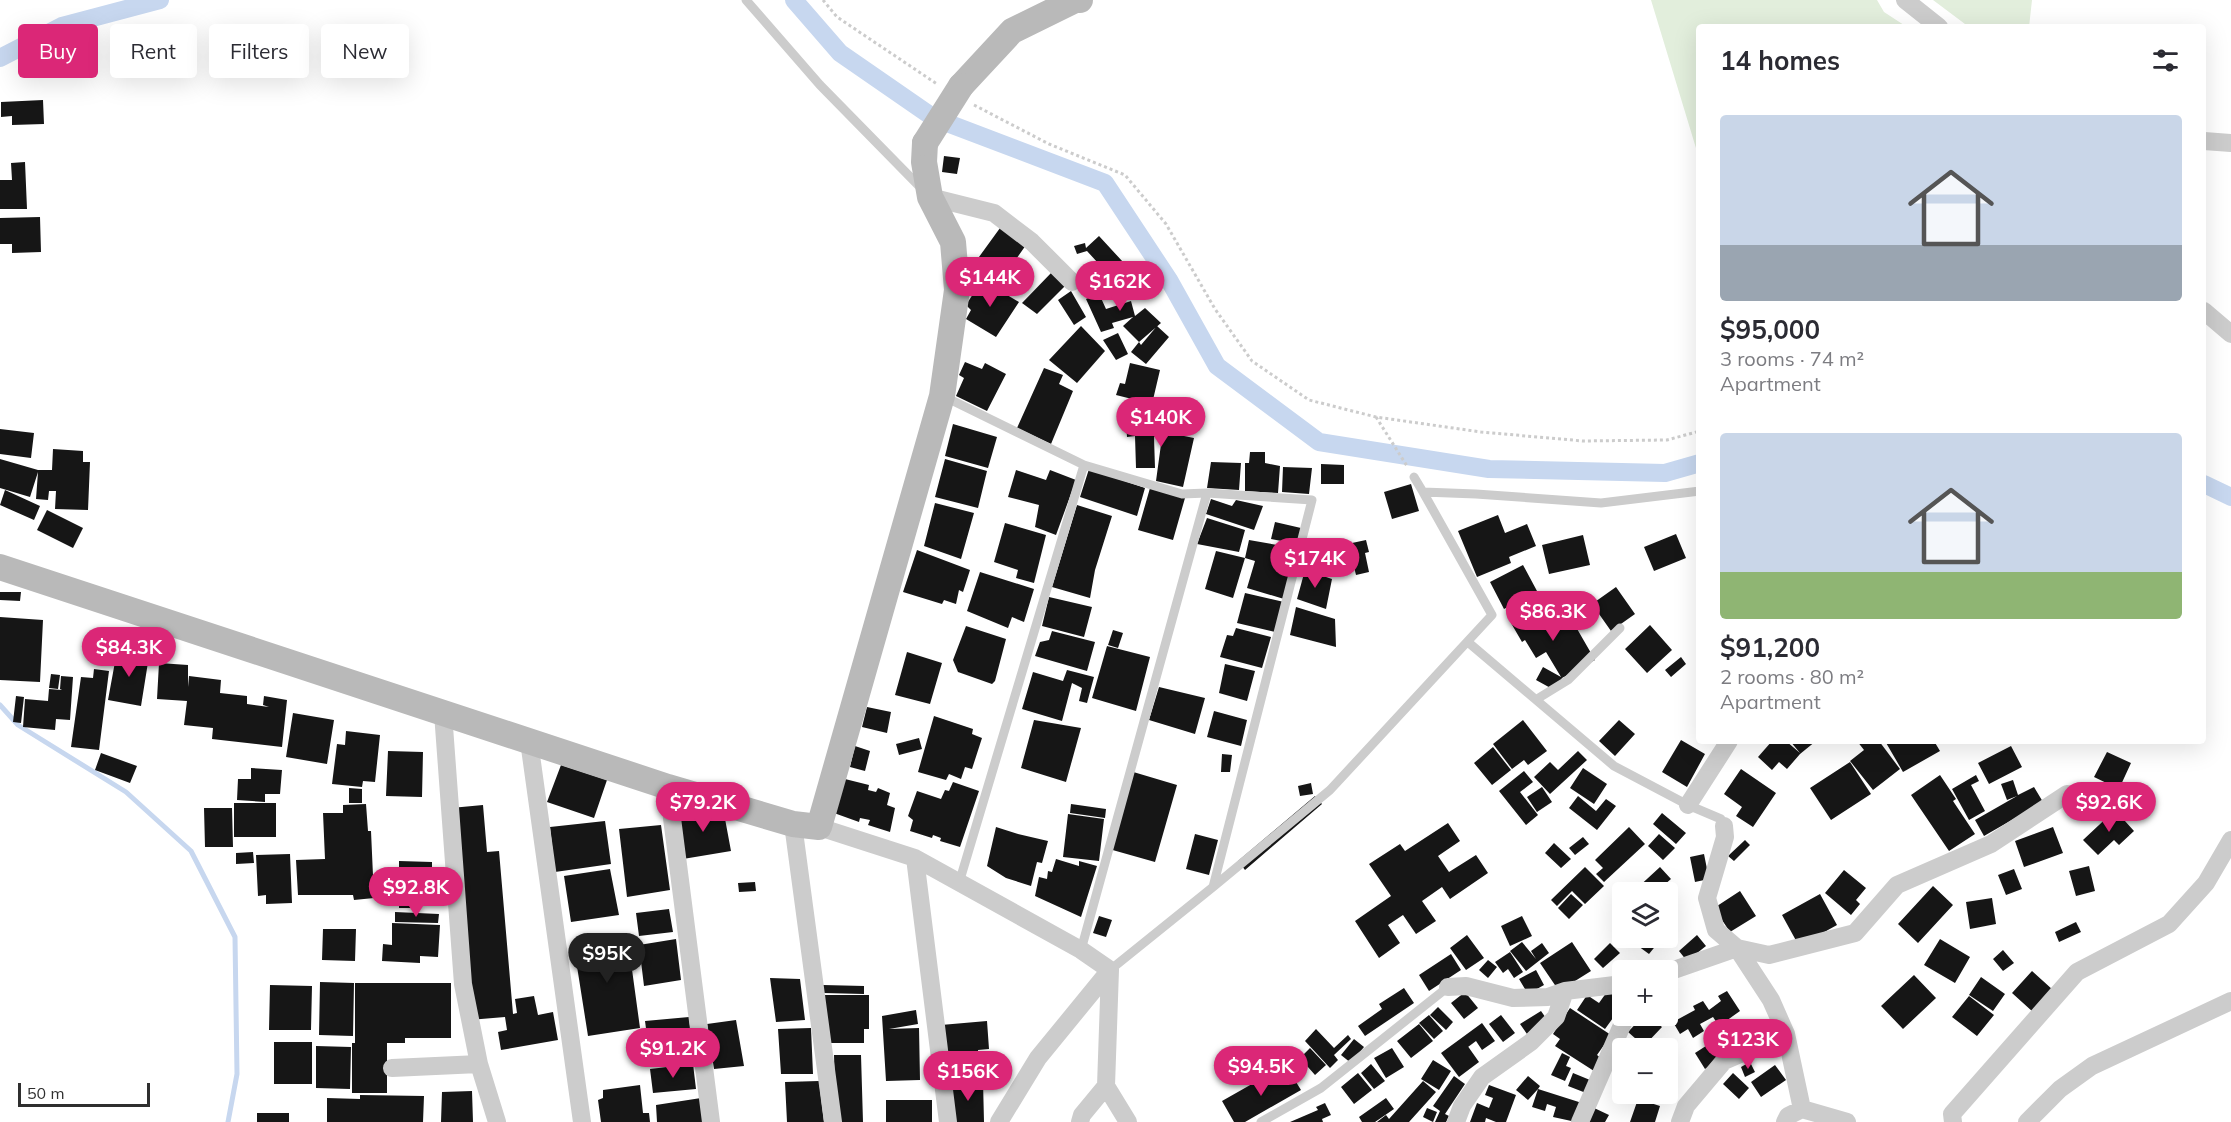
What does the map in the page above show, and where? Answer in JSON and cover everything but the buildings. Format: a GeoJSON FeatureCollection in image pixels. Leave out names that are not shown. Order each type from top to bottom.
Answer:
{"type":"FeatureCollection","features":[{"type":"Feature","properties":{"kind":"street"},"geometry":{"type":"LineString","coordinates":[[819,827],[942,396],[957,290],[953,242],[930,197],[924,162],[925,143],[957,92],[1012,31],[1075,0],[1080,0]]}},
{"type":"Feature","properties":{"kind":"street"},"geometry":{"type":"LineString","coordinates":[[1905,0],[1935,24]]}},
{"type":"Feature","properties":{"kind":"street"},"geometry":{"type":"LineString","coordinates":[[2206,141],[2231,143]]}},
{"type":"Feature","properties":{"kind":"street"},"geometry":{"type":"LineString","coordinates":[[930,197],[994,213],[1032,242],[1072,282]]}},
{"type":"Feature","properties":{"kind":"street"},"geometry":{"type":"LineString","coordinates":[[2206,313],[2231,334]]}},
{"type":"Feature","properties":{"kind":"street"},"geometry":{"type":"LineString","coordinates":[[0,567],[668,786],[793,824],[819,827],[915,858],[1081,950],[1110,969]]}},
{"type":"Feature","properties":{"kind":"street"},"geometry":{"type":"LineString","coordinates":[[443,712],[463,984],[479,1064],[497,1122]]}},
{"type":"Feature","properties":{"kind":"street"},"geometry":{"type":"LineString","coordinates":[[530,741],[582,1122]]}},
{"type":"Feature","properties":{"kind":"street"},"geometry":{"type":"LineString","coordinates":[[1688,805],[1727,744]]}},
{"type":"Feature","properties":{"kind":"street"},"geometry":{"type":"LineString","coordinates":[[668,786],[711,1122]]}},
{"type":"Feature","properties":{"kind":"street"},"geometry":{"type":"LineString","coordinates":[[1678,969],[1737,948],[1769,955],[1855,933],[1897,885],[1991,843],[2067,794]]}},
{"type":"Feature","properties":{"kind":"street"},"geometry":{"type":"LineString","coordinates":[[793,824],[833,1122]]}},
{"type":"Feature","properties":{"kind":"street"},"geometry":{"type":"LineString","coordinates":[[1724,826],[1725,837],[1707,898],[1716,930],[1737,948],[1771,1000],[1786,1034],[1802,1109]]}},
{"type":"Feature","properties":{"kind":"street"},"geometry":{"type":"LineString","coordinates":[[1953,1122],[1952,1114],[2077,972],[2169,924],[2206,883],[2231,840]]}},
{"type":"Feature","properties":{"kind":"street"},"geometry":{"type":"LineString","coordinates":[[915,858],[948,1122]]}},
{"type":"Feature","properties":{"kind":"street"},"geometry":{"type":"LineString","coordinates":[[1110,969],[1106,1086],[1128,1122]]}},
{"type":"Feature","properties":{"kind":"street"},"geometry":{"type":"LineString","coordinates":[[999,1122],[1038,1058],[1110,969]]}},
{"type":"Feature","properties":{"kind":"street"},"geometry":{"type":"LineString","coordinates":[[1448,987],[1466,986],[1513,998],[1548,997],[1565,991],[1612,985]]}},
{"type":"Feature","properties":{"kind":"street"},"geometry":{"type":"LineString","coordinates":[[1456,1122],[1462,1106],[1482,1077],[1531,1042],[1556,1017],[1565,991]]}},
{"type":"Feature","properties":{"kind":"street"},"geometry":{"type":"LineString","coordinates":[[2027,1122],[2060,1089],[2092,1066],[2231,1001]]}},
{"type":"Feature","properties":{"kind":"street"},"geometry":{"type":"LineString","coordinates":[[1580,1122],[1622,1026]]}},
{"type":"Feature","properties":{"kind":"street"},"geometry":{"type":"LineString","coordinates":[[1680,1122],[1686,1106],[1724,1061],[1786,1034]]}},
{"type":"Feature","properties":{"kind":"street"},"geometry":{"type":"LineString","coordinates":[[392,1068],[479,1064]]}},
{"type":"Feature","properties":{"kind":"street"},"geometry":{"type":"LineString","coordinates":[[1080,1122],[1082,1114],[1106,1086]]}},
{"type":"Feature","properties":{"kind":"street"},"geometry":{"type":"LineString","coordinates":[[1785,1122],[1788,1116],[1802,1109],[1847,1122]]}},
{"type":"Feature","properties":{"kind":"lane"},"geometry":{"type":"LineString","coordinates":[[746,0],[819,86],[930,197]]}},
{"type":"Feature","properties":{"kind":"lane"},"geometry":{"type":"LineString","coordinates":[[942,396],[1084,465],[1182,494],[1207,493],[1312,500],[1213,887]]}},
{"type":"Feature","properties":{"kind":"lane"},"geometry":{"type":"LineString","coordinates":[[959,883],[1084,465]]}},
{"type":"Feature","properties":{"kind":"lane"},"geometry":{"type":"LineString","coordinates":[[1110,969],[1330,790],[1469,643],[1492,615],[1414,477]]}},
{"type":"Feature","properties":{"kind":"lane"},"geometry":{"type":"LineString","coordinates":[[1423,492],[1601,503],[1696,491]]}},
{"type":"Feature","properties":{"kind":"lane"},"geometry":{"type":"LineString","coordinates":[[1081,950],[1207,493]]}},
{"type":"Feature","properties":{"kind":"lane"},"geometry":{"type":"LineString","coordinates":[[1537,699],[1568,680],[1620,628]]}},
{"type":"Feature","properties":{"kind":"lane"},"geometry":{"type":"LineString","coordinates":[[1469,643],[1614,766],[1688,805],[1721,819],[1724,826]]}},
{"type":"Feature","properties":{"kind":"lane"},"geometry":{"type":"LineString","coordinates":[[1261,1122],[1321,1088],[1448,987]]}},
{"type":"Feature","properties":{"kind":"path"},"geometry":{"type":"LineString","coordinates":[[823,0],[837,16],[957,92],[1049,144],[1125,175],[1166,224],[1215,309],[1252,362],[1309,400],[1376,417],[1481,432],[1583,441],[1667,440],[1696,432]]}},
{"type":"Feature","properties":{"kind":"path"},"geometry":{"type":"LineString","coordinates":[[1376,417],[1414,477]]}},
{"type":"Feature","properties":{"kind":"green space"},"geometry":{"type":"Polygon","coordinates":[[[1651,0],[1877,0],[1884,12],[1902,24],[1696,24],[1696,148],[1651,0]]]}},
{"type":"Feature","properties":{"kind":"green space"},"geometry":{"type":"Polygon","coordinates":[[[1933,0],[2032,0],[2029,24],[1965,24],[1933,0]]]}},
{"type":"Feature","properties":{"kind":"waterway"},"geometry":{"type":"LineString","coordinates":[[0,58],[62,26],[160,0]]}},
{"type":"Feature","properties":{"kind":"waterway"},"geometry":{"type":"LineString","coordinates":[[794,0],[840,53],[934,118],[1105,183],[1169,280],[1217,366],[1319,442],[1489,469],[1665,473],[1696,464]]}},
{"type":"Feature","properties":{"kind":"waterway"},"geometry":{"type":"LineString","coordinates":[[2206,485],[2231,497]]}},
{"type":"Feature","properties":{"kind":"waterway"},"geometry":{"type":"LineString","coordinates":[[0,705],[18,725],[126,792],[191,851],[235,937],[237,1074],[228,1122]]}}]}
